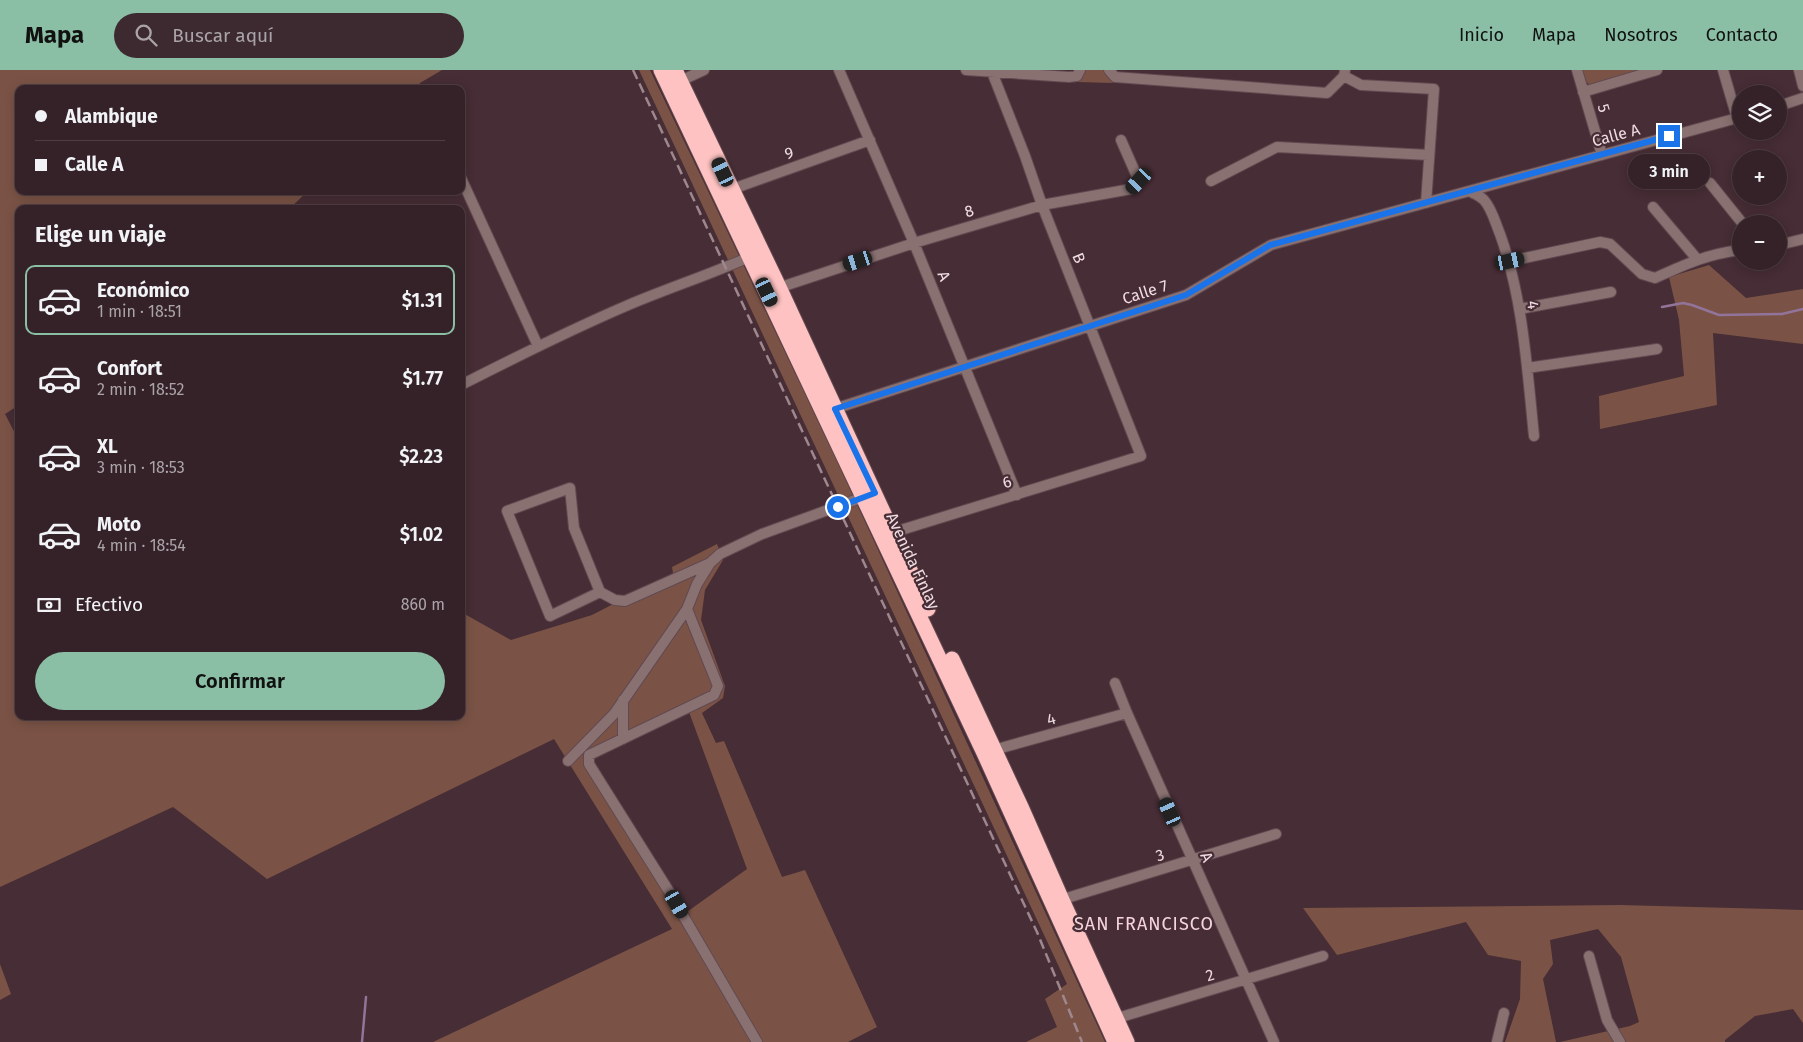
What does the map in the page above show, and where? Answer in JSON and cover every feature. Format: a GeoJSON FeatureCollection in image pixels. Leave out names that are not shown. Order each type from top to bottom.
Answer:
{"type":"FeatureCollection","features":[{"type":"Feature","properties":{"kind":"highway","name":"Avenida Finlay"},"geometry":{"type":"LineString","coordinates":[[661,70],[675,79],[725,192],[773,289],[990,752],[1111,1020],[1127,1042]]}},
{"type":"Feature","properties":{"kind":"highway","name":"Avenida Finlay"},"geometry":{"type":"LineString","coordinates":[[1111,1020],[1115,1042]]}},
{"type":"Feature","properties":{"kind":"street"},"geometry":{"type":"LineString","coordinates":[[675,79],[704,70]]}},
{"type":"Feature","properties":{"kind":"street","name":"A"},"geometry":{"type":"LineString","coordinates":[[839,70],[914,243],[1017,495]]}},
{"type":"Feature","properties":{"kind":"street"},"geometry":{"type":"LineString","coordinates":[[966,70],[1069,77],[1077,76],[1080,70]]}},
{"type":"Feature","properties":{"kind":"street"},"geometry":{"type":"LineString","coordinates":[[1109,70],[1114,78],[1328,93],[1345,73],[1361,85],[1434,89],[1426,203]]}},
{"type":"Feature","properties":{"kind":"street","name":"5"},"geometry":{"type":"LineString","coordinates":[[1577,70],[1602,155]]}},
{"type":"Feature","properties":{"kind":"street"},"geometry":{"type":"LineString","coordinates":[[1583,92],[1657,70]]}},
{"type":"Feature","properties":{"kind":"street"},"geometry":{"type":"LineString","coordinates":[[1723,70],[1732,96]]}},
{"type":"Feature","properties":{"kind":"street"},"geometry":{"type":"LineString","coordinates":[[1799,70],[1803,86]]}},
{"type":"Feature","properties":{"kind":"street","name":"B"},"geometry":{"type":"LineString","coordinates":[[992,72],[1140,456]]}},
{"type":"Feature","properties":{"kind":"street"},"geometry":{"type":"LineString","coordinates":[[1787,103],[1803,98]]}},
{"type":"Feature","properties":{"kind":"street","name":"Calle A"},"geometry":{"type":"LineString","coordinates":[[1471,192],[1732,119]]}},
{"type":"Feature","properties":{"kind":"street","name":"9"},"geometry":{"type":"LineString","coordinates":[[725,192],[870,140]]}},
{"type":"Feature","properties":{"kind":"street","name":"8"},"geometry":{"type":"LineString","coordinates":[[773,289],[914,243],[1042,205],[1131,189],[1139,181],[1120,140]]}},
{"type":"Feature","properties":{"kind":"street"},"geometry":{"type":"LineString","coordinates":[[1211,181],[1277,147],[1430,155]]}},
{"type":"Feature","properties":{"kind":"street"},"geometry":{"type":"LineString","coordinates":[[1710,183],[1736,215]]}},
{"type":"Feature","properties":{"kind":"street"},"geometry":{"type":"LineString","coordinates":[[465,187],[538,346]]}},
{"type":"Feature","properties":{"kind":"street","name":"Calle 7"},"geometry":{"type":"LineString","coordinates":[[830,410],[1186,295],[1270,245],[1471,192]]}},
{"type":"Feature","properties":{"kind":"street","name":"4"},"geometry":{"type":"LineString","coordinates":[[1471,192],[1482,198],[1491,209],[1510,261],[1519,309],[1534,436]]}},
{"type":"Feature","properties":{"kind":"street"},"geometry":{"type":"LineString","coordinates":[[1653,207],[1697,259]]}},
{"type":"Feature","properties":{"kind":"street"},"geometry":{"type":"LineString","coordinates":[[1787,243],[1803,239]]}},
{"type":"Feature","properties":{"kind":"street"},"geometry":{"type":"LineString","coordinates":[[1510,261],[1600,242],[1610,244],[1642,274],[1655,278],[1697,259],[1720,252],[1732,251]]}},
{"type":"Feature","properties":{"kind":"street"},"geometry":{"type":"LineString","coordinates":[[465,383],[538,346],[627,305],[756,254]]}},
{"type":"Feature","properties":{"kind":"street"},"geometry":{"type":"LineString","coordinates":[[1519,309],[1611,292]]}},
{"type":"Feature","properties":{"kind":"street"},"geometry":{"type":"LineString","coordinates":[[1527,368],[1656,349]]}},
{"type":"Feature","properties":{"kind":"street","name":"6"},"geometry":{"type":"LineString","coordinates":[[888,534],[1140,456]]}},
{"type":"Feature","properties":{"kind":"street"},"geometry":{"type":"LineString","coordinates":[[600,592],[550,616],[507,511],[570,488],[574,528],[600,592],[615,600],[625,600],[710,563]]}},
{"type":"Feature","properties":{"kind":"street"},"geometry":{"type":"LineString","coordinates":[[568,761],[614,714],[687,609],[697,584],[710,563],[720,554],[762,534],[869,495]]}},
{"type":"Feature","properties":{"kind":"street"},"geometry":{"type":"LineString","coordinates":[[687,609],[718,686],[714,695],[589,755],[589,764],[670,893],[757,1042]]}},
{"type":"Feature","properties":{"kind":"street","name":"A"},"geometry":{"type":"LineString","coordinates":[[1115,683],[1192,861],[1274,1042]]}},
{"type":"Feature","properties":{"kind":"street"},"geometry":{"type":"LineString","coordinates":[[623,700],[623,739]]}},
{"type":"Feature","properties":{"kind":"street","name":"4"},"geometry":{"type":"LineString","coordinates":[[990,752],[1127,713]]}},
{"type":"Feature","properties":{"kind":"street","name":"3"},"geometry":{"type":"LineString","coordinates":[[1057,902],[1276,834]]}},
{"type":"Feature","properties":{"kind":"street","name":"2"},"geometry":{"type":"LineString","coordinates":[[1111,1020],[1323,956]]}},
{"type":"Feature","properties":{"kind":"street"},"geometry":{"type":"LineString","coordinates":[[1589,956],[1607,1020],[1620,1042]]}},
{"type":"Feature","properties":{"kind":"street"},"geometry":{"type":"LineString","coordinates":[[1497,1042],[1504,1013]]}},
{"type":"Feature","properties":{"kind":"shaded area"},"geometry":{"type":"Polygon","coordinates":[[[0,70],[442,70],[419,85],[15,85],[15,195],[304,195],[293,205],[15,205],[15,408],[5,414],[15,433],[15,720],[465,720],[465,614],[511,640],[592,615],[673,573],[672,567],[717,544],[723,560],[705,590],[701,620],[725,686],[723,698],[702,713],[716,743],[724,741],[782,877],[805,870],[877,1027],[848,1042],[433,1042],[672,929],[554,739],[267,879],[173,807],[0,887],[0,70]],[[689,712],[593,759],[684,914],[747,869],[689,712]]]}},
{"type":"Feature","properties":{"kind":"shaded area"},"geometry":{"type":"Polygon","coordinates":[[[639,70],[650,70],[831,448],[1105,1042],[1026,1042],[1057,1027],[1045,999],[1067,984],[639,70]]]}},
{"type":"Feature","properties":{"kind":"shaded area"},"geometry":{"type":"Polygon","coordinates":[[[1085,70],[1104,70],[1113,83],[1077,82],[1085,70]]]}},
{"type":"Feature","properties":{"kind":"shaded area"},"geometry":{"type":"Polygon","coordinates":[[[1582,70],[1646,70],[1590,85],[1586,82],[1582,70]]]}},
{"type":"Feature","properties":{"kind":"shaded area"},"geometry":{"type":"Polygon","coordinates":[[[1709,265],[1746,298],[1803,289],[1803,344],[1713,333],[1717,405],[1600,429],[1599,396],[1684,376],[1679,320],[1669,277],[1709,265]]]}},
{"type":"Feature","properties":{"kind":"shaded area"},"geometry":{"type":"Polygon","coordinates":[[[1620,905],[1803,910],[1803,1023],[1793,1009],[1755,1016],[1725,1040],[1725,1042],[1560,1042],[1630,1026],[1639,1022],[1621,957],[1598,929],[1550,940],[1553,964],[1543,979],[1556,1042],[1505,1042],[1520,999],[1521,961],[1488,955],[1466,922],[1337,955],[1303,908],[1620,905]]]}},
{"type":"Feature","properties":{"kind":"shaded area"},"geometry":{"type":"Polygon","coordinates":[[[0,964],[11,994],[0,1000],[0,964]]]}},
{"type":"Feature","properties":{"kind":"waterway"},"geometry":{"type":"LineString","coordinates":[[1662,307],[1683,303],[1719,315],[1782,314],[1803,309]]}},
{"type":"Feature","properties":{"kind":"waterway"},"geometry":{"type":"LineString","coordinates":[[362,1042],[366,997]]}},
{"type":"Feature","properties":{"kind":"railway"},"geometry":{"type":"LineString","coordinates":[[633,70],[1037,932],[1082,1042]]}},
{"type":"Feature","properties":{"kind":"district","name":"SAN FRANCISCO"},"geometry":{"type":"Point","coordinates":[1144,924]}},
{"type":"Feature","properties":{"kind":"route"},"geometry":{"type":"LineString","coordinates":[[838,507],[875,493],[835,409],[1186,295],[1270,245],[1471,192],[1669,136]]}}]}
